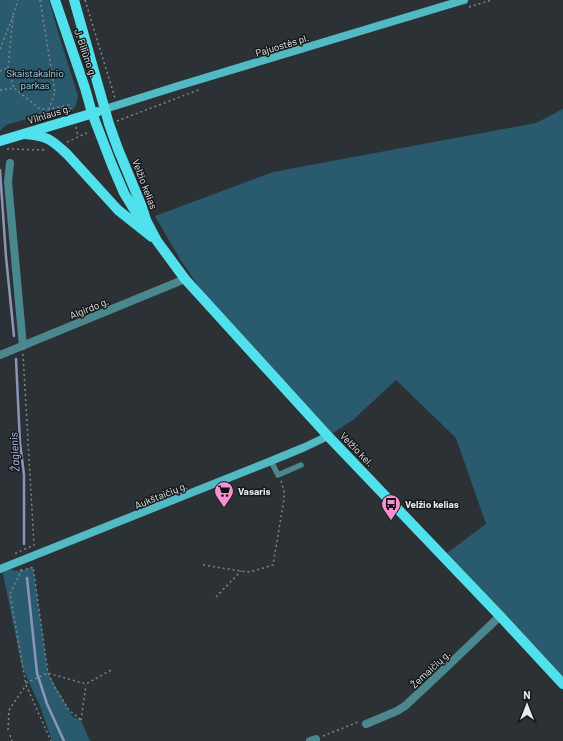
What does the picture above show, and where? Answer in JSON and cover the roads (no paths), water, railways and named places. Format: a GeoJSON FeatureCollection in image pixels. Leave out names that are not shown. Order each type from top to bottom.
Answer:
{"type":"FeatureCollection","features":[{"type":"Feature","properties":{"kind":"main road","name":"J. Biliūno g."},"geometry":{"type":"LineString","coordinates":[[55,0],[92,113]]}},
{"type":"Feature","properties":{"kind":"main road","name":"J. Biliūno g."},"geometry":{"type":"LineString","coordinates":[[74,0],[105,109]]}},
{"type":"Feature","properties":{"kind":"main road","name":"Pajuostės pl."},"geometry":{"type":"LineString","coordinates":[[105,109],[465,4]]}},
{"type":"Feature","properties":{"kind":"main road","name":"Vilniaus g."},"geometry":{"type":"LineString","coordinates":[[0,142],[105,109]]}},
{"type":"Feature","properties":{"kind":"main road","name":"Velžio kelias"},"geometry":{"type":"LineString","coordinates":[[105,109],[118,149],[146,220]]}},
{"type":"Feature","properties":{"kind":"main road","name":"Velžio kelias"},"geometry":{"type":"LineString","coordinates":[[92,113],[124,193],[135,211],[146,220]]}},
{"type":"Feature","properties":{"kind":"main road"},"geometry":{"type":"LineString","coordinates":[[25,134],[44,137],[51,140],[67,154],[118,210],[157,241]]}},
{"type":"Feature","properties":{"kind":"main road","name":"Velžio kel."},"geometry":{"type":"LineString","coordinates":[[146,220],[157,241],[184,279],[328,436],[563,684]]}},
{"type":"Feature","properties":{"kind":"main road","name":"Aukštaičių g."},"geometry":{"type":"LineString","coordinates":[[0,569],[271,461],[328,436]]}},
{"type":"Feature","properties":{"kind":"street"},"geometry":{"type":"LineString","coordinates":[[10,163],[8,182],[23,346]]}},
{"type":"Feature","properties":{"kind":"street","name":"Algirdo g."},"geometry":{"type":"LineString","coordinates":[[0,355],[184,279]]}},
{"type":"Feature","properties":{"kind":"street","name":"Žemaičių g."},"geometry":{"type":"LineString","coordinates":[[366,724],[405,706],[500,616]]}},
{"type":"Feature","properties":{"kind":"lane"},"geometry":{"type":"LineString","coordinates":[[271,461],[278,475],[301,466]]}},
{"type":"Feature","properties":{"kind":"waterway","name":"Žagienis"},"geometry":{"type":"LineString","coordinates":[[0,170],[6,257],[14,336]]}},
{"type":"Feature","properties":{"kind":"waterway","name":"Žagienis"},"geometry":{"type":"LineString","coordinates":[[16,359],[20,443],[24,475],[24,544]]}},
{"type":"Feature","properties":{"kind":"waterway","name":"Žagienis"},"geometry":{"type":"LineString","coordinates":[[27,578],[37,673],[47,704],[64,741]]}},
{"type":"Feature","properties":{"kind":"place","name":"Vasaris"},"geometry":{"type":"Point","coordinates":[224,508]}},
{"type":"Feature","properties":{"kind":"place","name":"Velžio kelias"},"geometry":{"type":"Point","coordinates":[391,521]}},
{"type":"Feature","properties":{"kind":"park label","name":"Skaistakalnio parkas"},"geometry":{"type":"Point","coordinates":[35,78]}}]}
